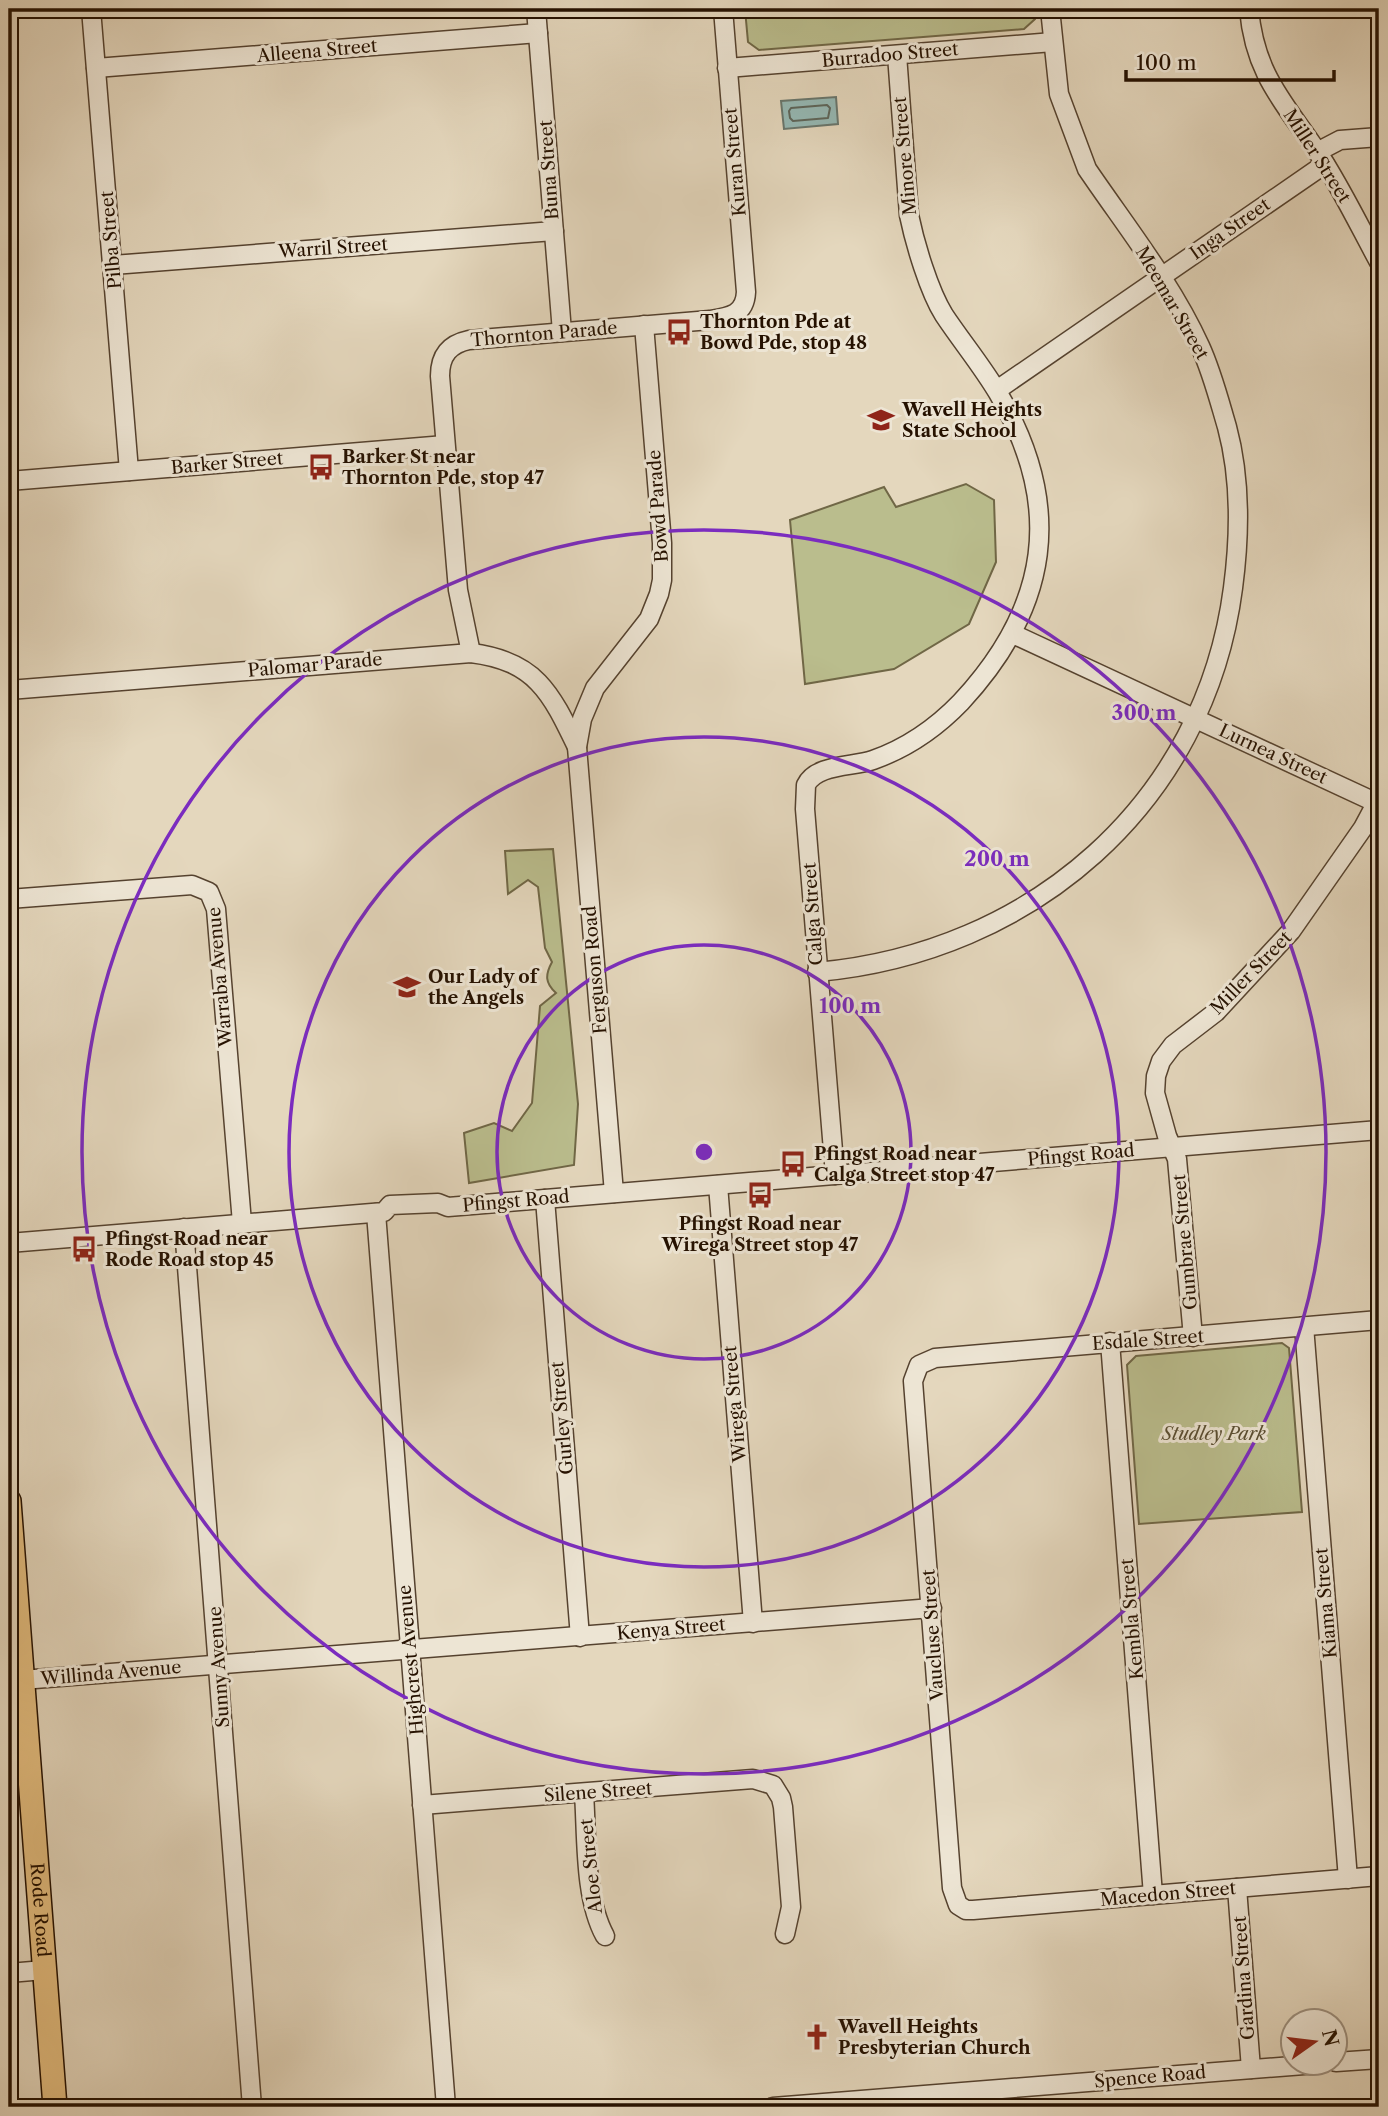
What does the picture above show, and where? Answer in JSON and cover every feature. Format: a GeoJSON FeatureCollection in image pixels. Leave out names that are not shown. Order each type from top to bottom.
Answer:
{"type":"FeatureCollection","features":[{"type":"Feature","properties":{"kind":"main road","name":"Rode Road"},"geometry":{"type":"LineString","coordinates":[[9,1501],[22,1681],[18,1755],[44,1970],[55,2107]]}},
{"type":"Feature","properties":{"kind":"street","name":"Pilba Street"},"geometry":{"type":"LineString","coordinates":[[91,9],[129,471]]}},
{"type":"Feature","properties":{"kind":"street","name":"Buna Street"},"geometry":{"type":"LineString","coordinates":[[536,9],[562,332]]}},
{"type":"Feature","properties":{"kind":"street","name":"Kuran Street"},"geometry":{"type":"LineString","coordinates":[[723,9],[746,292],[745,304],[739,312]]}},
{"type":"Feature","properties":{"kind":"street","name":"Meemar Street"},"geometry":{"type":"LineString","coordinates":[[817,972],[929,951],[995,924],[1082,867],[1155,788],[1195,717],[1215,670],[1229,621],[1239,538],[1238,519],[1233,454],[1210,371],[1199,344],[1160,278],[1083,162],[1059,94],[1050,9]]}},
{"type":"Feature","properties":{"kind":"street","name":"Miller Street"},"geometry":{"type":"LineString","coordinates":[[1249,9],[1252,35],[1268,81],[1321,158],[1379,262]]}},
{"type":"Feature","properties":{"kind":"street","name":"Alleena Street"},"geometry":{"type":"LineString","coordinates":[[96,68],[538,33]]}},
{"type":"Feature","properties":{"kind":"street","name":"Burradoo Street"},"geometry":{"type":"LineString","coordinates":[[727,68],[1053,42]]}},
{"type":"Feature","properties":{"kind":"street","name":"Minore Street"},"geometry":{"type":"LineString","coordinates":[[808,780],[818,773],[873,760],[914,742],[948,715],[981,680],[1013,634],[1034,580],[1039,533],[1035,484],[1029,462],[1018,431],[997,390],[939,305],[912,229],[897,55]]}},
{"type":"Feature","properties":{"kind":"street","name":"Inga Street"},"geometry":{"type":"LineString","coordinates":[[997,390],[1160,278],[1321,158],[1339,139],[1379,137]]}},
{"type":"Feature","properties":{"kind":"street","name":"Warril Street"},"geometry":{"type":"LineString","coordinates":[[113,265],[554,231]]}},
{"type":"Feature","properties":{"kind":"street","name":"Thornton Parade"},"geometry":{"type":"LineString","coordinates":[[471,653],[458,590],[445,445],[440,369],[448,349],[469,340],[722,318],[739,312]]}},
{"type":"Feature","properties":{"kind":"street","name":"Bowd Parade"},"geometry":{"type":"LineString","coordinates":[[577,747],[582,719],[595,688],[649,619],[662,580],[662,543],[644,325]]}},
{"type":"Feature","properties":{"kind":"street","name":"Barker Street"},"geometry":{"type":"LineString","coordinates":[[9,481],[445,445]]}},
{"type":"Feature","properties":{"kind":"street","name":"Lurnea Street"},"geometry":{"type":"LineString","coordinates":[[1013,634],[1379,801]]}},
{"type":"Feature","properties":{"kind":"street","name":"Palomar Parade"},"geometry":{"type":"LineString","coordinates":[[9,690],[471,653],[510,662],[536,680],[557,705],[577,747]]}},
{"type":"Feature","properties":{"kind":"street","name":"Ferguson Road"},"geometry":{"type":"LineString","coordinates":[[577,747],[614,1193]]}},
{"type":"Feature","properties":{"kind":"street","name":"Calga Street"},"geometry":{"type":"LineString","coordinates":[[808,780],[804,798],[835,1175]]}},
{"type":"Feature","properties":{"kind":"street","name":"Miller Street"},"geometry":{"type":"LineString","coordinates":[[1173,1148],[1167,1136],[1156,1093],[1156,1076],[1161,1061],[1173,1045],[1216,1012],[1291,931],[1318,895],[1379,801]]}},
{"type":"Feature","properties":{"kind":"street","name":"Warraba Avenue"},"geometry":{"type":"LineString","coordinates":[[9,899],[192,885],[209,892],[216,909],[242,1223]]}},
{"type":"Feature","properties":{"kind":"street","name":"Pfingst Road"},"geometry":{"type":"LineString","coordinates":[[9,1243],[380,1212],[392,1218],[439,1212],[449,1207],[1379,1130]]}},
{"type":"Feature","properties":{"kind":"street","name":"Gumbrae Street"},"geometry":{"type":"LineString","coordinates":[[1173,1148],[1177,1159],[1193,1337]]}},
{"type":"Feature","properties":{"kind":"street","name":"Wirega Street"},"geometry":{"type":"LineString","coordinates":[[718,1185],[753,1623]]}},
{"type":"Feature","properties":{"kind":"street","name":"Gurley Street"},"geometry":{"type":"LineString","coordinates":[[545,1199],[580,1637]]}},
{"type":"Feature","properties":{"kind":"street","name":"Highcrest Avenue"},"geometry":{"type":"LineString","coordinates":[[380,1212],[410,1650],[446,2107]]}},
{"type":"Feature","properties":{"kind":"street","name":"Sunny Avenue"},"geometry":{"type":"LineString","coordinates":[[184,1228],[252,2107]]}},
{"type":"Feature","properties":{"kind":"street","name":"Esdale Street"},"geometry":{"type":"LineString","coordinates":[[919,1365],[935,1358],[1379,1320]]}},
{"type":"Feature","properties":{"kind":"street","name":"Kiama Street"},"geometry":{"type":"LineString","coordinates":[[1304,1326],[1348,1879]]}},
{"type":"Feature","properties":{"kind":"street","name":"Kembla Street"},"geometry":{"type":"LineString","coordinates":[[1110,1342],[1153,1895]]}},
{"type":"Feature","properties":{"kind":"street","name":"Vaucluse Street"},"geometry":{"type":"LineString","coordinates":[[919,1365],[913,1381],[953,1888],[958,1905]]}},
{"type":"Feature","properties":{"kind":"street","name":"Kenya Street"},"geometry":{"type":"LineString","coordinates":[[410,1650],[932,1608]]}},
{"type":"Feature","properties":{"kind":"street","name":"Willinda Avenue"},"geometry":{"type":"LineString","coordinates":[[22,1681],[410,1650]]}},
{"type":"Feature","properties":{"kind":"street","name":"Silene Street"},"geometry":{"type":"LineString","coordinates":[[422,1805],[753,1779],[778,1780],[783,1807],[791,1907],[785,1934]]}},
{"type":"Feature","properties":{"kind":"street","name":"Aloe Street"},"geometry":{"type":"LineString","coordinates":[[584,1793],[592,1902],[597,1921],[605,1936]]}},
{"type":"Feature","properties":{"kind":"street","name":"Macedon Street"},"geometry":{"type":"LineString","coordinates":[[958,1905],[966,1910],[973,1910],[1379,1876]]}},
{"type":"Feature","properties":{"kind":"street","name":"Gardina Street"},"geometry":{"type":"LineString","coordinates":[[1237,1888],[1251,2069]]}},
{"type":"Feature","properties":{"kind":"street"},"geometry":{"type":"LineString","coordinates":[[9,1973],[44,1970]]}},
{"type":"Feature","properties":{"kind":"street"},"geometry":{"type":"LineString","coordinates":[[1350,2061],[1379,2059]]}},
{"type":"Feature","properties":{"kind":"street","name":"Spence Road"},"geometry":{"type":"LineString","coordinates":[[773,2107],[849,2104],[1280,2066]]}},
{"type":"Feature","properties":{"kind":"green space"},"geometry":{"type":"Polygon","coordinates":[[[745,9],[1034,9],[1035,19],[1024,29],[759,50],[748,42],[745,9]]]}},
{"type":"Feature","properties":{"kind":"green space"},"geometry":{"type":"Polygon","coordinates":[[[966,484],[994,500],[996,562],[969,624],[894,669],[805,684],[790,520],[884,487],[896,507],[966,484]]]}},
{"type":"Feature","properties":{"kind":"green space"},"geometry":{"type":"Polygon","coordinates":[[[553,849],[578,1104],[574,1165],[469,1183],[464,1133],[494,1123],[512,1131],[532,1103],[540,1006],[556,993],[547,979],[552,962],[545,948],[538,887],[528,880],[508,894],[505,851],[553,849]]]}},
{"type":"Feature","properties":{"kind":"green space","name":"Studley Park"},"geometry":{"type":"Polygon","coordinates":[[[1282,1343],[1289,1348],[1302,1512],[1139,1524],[1127,1365],[1136,1356],[1282,1343]]]}},
{"type":"Feature","properties":{"kind":"water"},"geometry":{"type":"Polygon","coordinates":[[[836,97],[838,124],[784,129],[781,101],[836,97]]]}},
{"type":"Feature","properties":{"kind":"place","name":"Thornton Pde at Bowd Pde, stop 48"},"geometry":{"type":"Point","coordinates":[679,332]}},
{"type":"Feature","properties":{"kind":"place","name":"Wavell Heights State School"},"geometry":{"type":"Point","coordinates":[881,420]}},
{"type":"Feature","properties":{"kind":"place","name":"Barker St near Thornton Pde, stop 47"},"geometry":{"type":"Point","coordinates":[321,467]}},
{"type":"Feature","properties":{"kind":"place","name":"Our Lady of the Angels"},"geometry":{"type":"Point","coordinates":[407,987]}},
{"type":"Feature","properties":{"kind":"place","name":"Pfingst Road near Calga Street stop 47"},"geometry":{"type":"Point","coordinates":[793,1164]}},
{"type":"Feature","properties":{"kind":"place","name":"Pfingst Road near Wirega Street stop 47"},"geometry":{"type":"Point","coordinates":[760,1195]}},
{"type":"Feature","properties":{"kind":"place","name":"Pfingst Road near Rode Road stop 45"},"geometry":{"type":"Point","coordinates":[84,1249]}},
{"type":"Feature","properties":{"kind":"place","name":"Wavell Heights Presbyterian Church"},"geometry":{"type":"Point","coordinates":[817,2037]}}]}
